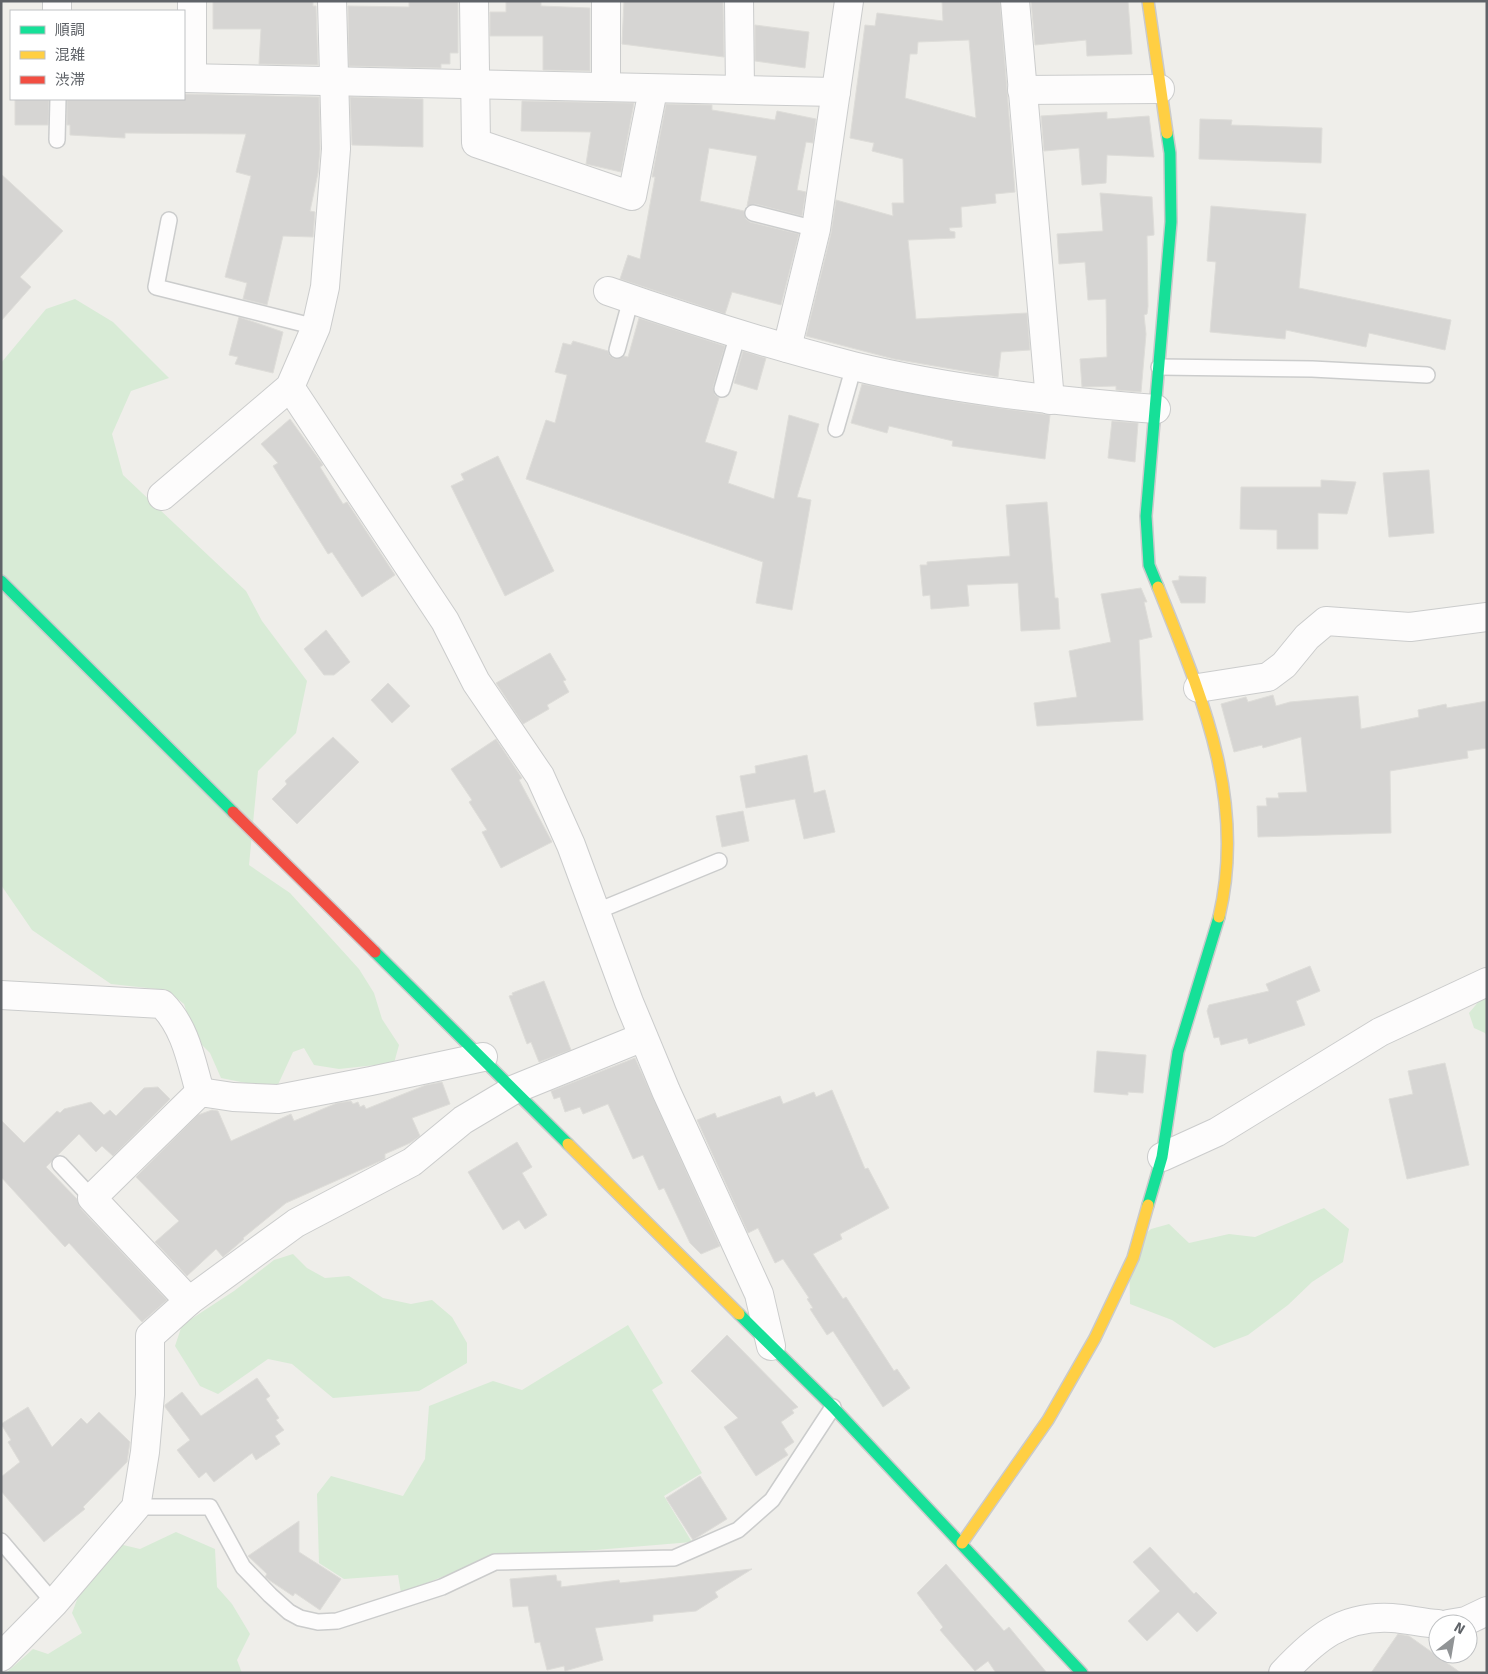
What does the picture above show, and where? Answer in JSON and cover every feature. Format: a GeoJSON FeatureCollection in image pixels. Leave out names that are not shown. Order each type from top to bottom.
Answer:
{"type":"FeatureCollection","features":[{"type":"Feature","properties":{"kind":"street"},"geometry":{"type":"LineString","coordinates":[[192,1],[188,78],[606,87],[653,90],[836,92]]}},
{"type":"Feature","properties":{"kind":"street"},"geometry":{"type":"LineString","coordinates":[[162,496],[290,387],[316,327],[325,286],[336,149],[332,1]]}},
{"type":"Feature","properties":{"kind":"street"},"geometry":{"type":"LineString","coordinates":[[474,1],[476,143],[632,196],[653,90]]}},
{"type":"Feature","properties":{"kind":"street"},"geometry":{"type":"LineString","coordinates":[[606,1],[606,87]]}},
{"type":"Feature","properties":{"kind":"street"},"geometry":{"type":"LineString","coordinates":[[739,1],[740,90]]}},
{"type":"Feature","properties":{"kind":"street"},"geometry":{"type":"LineString","coordinates":[[787,348],[816,229],[849,1]]}},
{"type":"Feature","properties":{"kind":"street"},"geometry":{"type":"LineString","coordinates":[[1015,1],[1050,400]]}},
{"type":"Feature","properties":{"kind":"street"},"geometry":{"type":"LineString","coordinates":[[962,1542],[1048,1420],[1095,1338],[1133,1258],[1162,1157],[1178,1052],[1211,948],[1225,890],[1229,833],[1219,763],[1198,688],[1149,565],[1146,516],[1171,222],[1170,153],[1148,1]]}},
{"type":"Feature","properties":{"kind":"street"},"geometry":{"type":"LineString","coordinates":[[1022,90],[1160,89]]}},
{"type":"Feature","properties":{"kind":"street"},"geometry":{"type":"LineString","coordinates":[[619,295],[738,334],[854,366],[1050,400],[1156,409]]}},
{"type":"Feature","properties":{"kind":"street"},"geometry":{"type":"LineString","coordinates":[[290,387],[446,621],[476,682],[540,776],[571,845],[595,912],[666,1091],[760,1294],[771,1346]]}},
{"type":"Feature","properties":{"kind":"street"},"geometry":{"type":"LineString","coordinates":[[1,581],[834,1407],[962,1542],[1082,1673]]}},
{"type":"Feature","properties":{"kind":"street"},"geometry":{"type":"LineString","coordinates":[[1198,688],[1268,677],[1284,665],[1307,637],[1326,622],[1410,627],[1487,617]]}},
{"type":"Feature","properties":{"kind":"street"},"geometry":{"type":"LineString","coordinates":[[1162,1157],[1217,1132],[1380,1032],[1487,982]]}},
{"type":"Feature","properties":{"kind":"street"},"geometry":{"type":"LineString","coordinates":[[1,995],[162,1004],[174,1016],[184,1037],[200,1092]]}},
{"type":"Feature","properties":{"kind":"street"},"geometry":{"type":"LineString","coordinates":[[1,1657],[54,1603],[136,1507],[145,1452],[150,1404],[150,1336],[189,1301],[296,1223],[412,1162],[463,1120],[515,1089],[644,1036]]}},
{"type":"Feature","properties":{"kind":"street"},"geometry":{"type":"LineString","coordinates":[[200,1092],[233,1097],[278,1099],[371,1082],[482,1057]]}},
{"type":"Feature","properties":{"kind":"street"},"geometry":{"type":"LineString","coordinates":[[189,1301],[92,1198],[200,1092]]}},
{"type":"Feature","properties":{"kind":"street"},"geometry":{"type":"LineString","coordinates":[[1283,1673],[1310,1644],[1339,1626],[1391,1618],[1428,1623]]}},
{"type":"Feature","properties":{"kind":"lane"},"geometry":{"type":"LineString","coordinates":[[57,140],[58,100]]}},
{"type":"Feature","properties":{"kind":"lane"},"geometry":{"type":"LineString","coordinates":[[753,213],[816,229]]}},
{"type":"Feature","properties":{"kind":"lane"},"geometry":{"type":"LineString","coordinates":[[170,220],[156,287],[316,327]]}},
{"type":"Feature","properties":{"kind":"lane"},"geometry":{"type":"LineString","coordinates":[[617,350],[619,295]]}},
{"type":"Feature","properties":{"kind":"lane"},"geometry":{"type":"LineString","coordinates":[[722,388],[738,334]]}},
{"type":"Feature","properties":{"kind":"lane"},"geometry":{"type":"LineString","coordinates":[[836,429],[854,366]]}},
{"type":"Feature","properties":{"kind":"lane"},"geometry":{"type":"LineString","coordinates":[[1160,367],[1312,369],[1427,375]]}},
{"type":"Feature","properties":{"kind":"lane"},"geometry":{"type":"LineString","coordinates":[[595,912],[719,861]]}},
{"type":"Feature","properties":{"kind":"lane"},"geometry":{"type":"LineString","coordinates":[[60,1164],[92,1198]]}},
{"type":"Feature","properties":{"kind":"lane"},"geometry":{"type":"LineString","coordinates":[[136,1507],[210,1507],[243,1567],[282,1606],[300,1618],[318,1622],[338,1621],[442,1587],[494,1562],[674,1558],[738,1530],[772,1500],[834,1407]]}},
{"type":"Feature","properties":{"kind":"lane"},"geometry":{"type":"LineString","coordinates":[[1,1541],[54,1603]]}},
{"type":"Feature","properties":{"kind":"green space"},"geometry":{"type":"Polygon","coordinates":[[[75,299],[113,322],[169,378],[131,391],[112,434],[123,475],[246,591],[262,621],[307,681],[296,733],[258,771],[249,865],[290,893],[359,969],[374,993],[382,1019],[399,1045],[394,1063],[339,1069],[314,1065],[304,1048],[293,1052],[276,1089],[221,1078],[210,1053],[195,1038],[184,1004],[166,990],[111,984],[32,930],[1,885],[1,363],[46,309],[75,299]]]}},
{"type":"Feature","properties":{"kind":"green space"},"geometry":{"type":"Polygon","coordinates":[[[1487,994],[1487,1037],[1485,1033],[1474,1028],[1469,1013],[1487,994]]]}},
{"type":"Feature","properties":{"kind":"green space"},"geometry":{"type":"Polygon","coordinates":[[[1324,1208],[1349,1229],[1343,1262],[1312,1282],[1288,1305],[1248,1335],[1214,1348],[1172,1320],[1130,1304],[1129,1248],[1151,1229],[1169,1224],[1189,1243],[1229,1234],[1255,1237],[1324,1208]]]}},
{"type":"Feature","properties":{"kind":"green space"},"geometry":{"type":"Polygon","coordinates":[[[293,1254],[307,1268],[325,1278],[349,1276],[383,1298],[411,1304],[432,1300],[452,1317],[467,1343],[467,1363],[419,1391],[333,1398],[292,1364],[268,1359],[218,1394],[200,1386],[175,1346],[182,1325],[234,1291],[274,1260],[293,1254]]]}},
{"type":"Feature","properties":{"kind":"green space"},"geometry":{"type":"Polygon","coordinates":[[[628,1325],[663,1383],[652,1390],[702,1473],[664,1496],[692,1542],[488,1559],[401,1593],[398,1575],[344,1579],[319,1563],[317,1494],[331,1476],[403,1496],[425,1459],[429,1406],[493,1381],[522,1390],[628,1325]]]}},
{"type":"Feature","properties":{"kind":"green space"},"geometry":{"type":"Polygon","coordinates":[[[176,1532],[215,1549],[217,1587],[232,1604],[250,1634],[237,1660],[242,1673],[6,1673],[33,1649],[48,1654],[82,1633],[72,1613],[78,1597],[119,1544],[140,1549],[176,1532]]]}},
{"type":"Feature","properties":{"kind":"building"},"geometry":{"type":"Polygon","coordinates":[[[213,1],[313,1],[313,6],[316,6],[318,65],[259,64],[261,29],[213,29],[213,1]]]}},
{"type":"Feature","properties":{"kind":"building"},"geometry":{"type":"Polygon","coordinates":[[[409,1],[458,1],[458,53],[450,53],[450,64],[441,64],[441,68],[349,66],[348,6],[409,7],[409,1]]]}},
{"type":"Feature","properties":{"kind":"building"},"geometry":{"type":"Polygon","coordinates":[[[506,1],[541,1],[541,6],[590,8],[590,71],[543,70],[543,36],[490,36],[490,12],[506,12],[506,1]]]}},
{"type":"Feature","properties":{"kind":"building"},"geometry":{"type":"Polygon","coordinates":[[[624,1],[723,1],[724,57],[622,44],[624,1]]]}},
{"type":"Feature","properties":{"kind":"building"},"geometry":{"type":"Polygon","coordinates":[[[942,1],[1000,1],[1015,192],[995,194],[996,203],[961,207],[962,227],[949,228],[950,231],[955,232],[955,238],[908,240],[916,319],[1027,313],[1030,350],[1001,352],[998,377],[894,359],[806,336],[831,233],[836,200],[893,216],[892,203],[904,203],[903,159],[872,151],[874,143],[850,138],[865,25],[875,26],[877,13],[943,21],[942,1]],[[969,40],[918,42],[917,54],[910,54],[905,98],[976,118],[969,40]]]}},
{"type":"Feature","properties":{"kind":"building"},"geometry":{"type":"Polygon","coordinates":[[[1031,1],[1128,1],[1132,54],[1087,56],[1086,40],[1035,45],[1031,1]]]}},
{"type":"Feature","properties":{"kind":"building"},"geometry":{"type":"Polygon","coordinates":[[[755,25],[809,32],[805,68],[755,61],[755,25]]]}},
{"type":"Feature","properties":{"kind":"building"},"geometry":{"type":"Polygon","coordinates":[[[185,94],[319,97],[320,149],[318,173],[310,211],[315,212],[313,237],[283,236],[267,305],[243,299],[247,283],[225,277],[251,176],[236,172],[246,134],[125,133],[125,138],[70,135],[70,125],[67,125],[67,100],[185,100],[185,94]]]}},
{"type":"Feature","properties":{"kind":"building"},"geometry":{"type":"Polygon","coordinates":[[[350,97],[423,99],[423,147],[352,145],[350,97]]]}},
{"type":"Feature","properties":{"kind":"building"},"geometry":{"type":"Polygon","coordinates":[[[15,100],[49,100],[48,125],[15,125],[15,100]]]}},
{"type":"Feature","properties":{"kind":"building"},"geometry":{"type":"Polygon","coordinates":[[[522,101],[634,103],[621,172],[586,164],[591,132],[521,131],[522,101]]]}},
{"type":"Feature","properties":{"kind":"building"},"geometry":{"type":"Polygon","coordinates":[[[666,104],[712,105],[712,110],[775,120],[777,111],[816,119],[813,143],[806,142],[797,190],[806,192],[802,216],[755,204],[747,206],[757,156],[709,148],[700,201],[744,211],[746,219],[750,222],[799,234],[781,305],[732,292],[725,314],[620,279],[628,255],[640,259],[655,177],[652,177],[666,104]]]}},
{"type":"Feature","properties":{"kind":"building"},"geometry":{"type":"Polygon","coordinates":[[[1107,112],[1107,119],[1149,116],[1154,157],[1107,155],[1106,183],[1082,185],[1079,148],[1044,151],[1041,116],[1107,112]]]}},
{"type":"Feature","properties":{"kind":"building"},"geometry":{"type":"Polygon","coordinates":[[[1200,119],[1232,120],[1231,125],[1322,128],[1321,163],[1199,159],[1200,119]]]}},
{"type":"Feature","properties":{"kind":"building"},"geometry":{"type":"Polygon","coordinates":[[[1,174],[63,231],[20,277],[31,287],[1,321],[1,174]]]}},
{"type":"Feature","properties":{"kind":"building"},"geometry":{"type":"Polygon","coordinates":[[[1100,193],[1152,197],[1154,235],[1147,236],[1148,306],[1147,314],[1144,315],[1146,334],[1141,392],[1116,390],[1116,386],[1082,387],[1080,359],[1107,357],[1106,299],[1088,300],[1085,262],[1059,264],[1057,234],[1103,231],[1100,193]]]}},
{"type":"Feature","properties":{"kind":"building"},"geometry":{"type":"Polygon","coordinates":[[[1211,206],[1306,214],[1299,288],[1451,320],[1445,350],[1369,333],[1366,347],[1286,330],[1285,339],[1210,332],[1216,262],[1207,261],[1211,206]]]}},
{"type":"Feature","properties":{"kind":"building"},"geometry":{"type":"Polygon","coordinates":[[[239,317],[283,332],[273,373],[235,364],[238,357],[229,355],[239,317]]]}},
{"type":"Feature","properties":{"kind":"building"},"geometry":{"type":"Polygon","coordinates":[[[639,318],[725,346],[713,387],[715,395],[719,398],[705,442],[737,452],[728,483],[774,499],[789,415],[819,424],[797,497],[811,500],[792,610],[756,603],[763,562],[526,479],[546,420],[555,423],[567,375],[555,372],[563,343],[571,345],[573,341],[608,351],[610,356],[615,359],[624,356],[628,357],[639,318]]]}},
{"type":"Feature","properties":{"kind":"building"},"geometry":{"type":"Polygon","coordinates":[[[743,351],[766,358],[757,390],[734,383],[743,351]]]}},
{"type":"Feature","properties":{"kind":"building"},"geometry":{"type":"Polygon","coordinates":[[[862,384],[963,403],[1050,415],[1045,459],[952,446],[953,441],[889,426],[887,433],[851,423],[862,384]]]}},
{"type":"Feature","properties":{"kind":"building"},"geometry":{"type":"Polygon","coordinates":[[[290,419],[323,465],[320,467],[343,504],[347,502],[395,575],[362,597],[332,552],[328,554],[273,466],[278,463],[261,444],[290,419]]]}},
{"type":"Feature","properties":{"kind":"building"},"geometry":{"type":"Polygon","coordinates":[[[1112,421],[1138,423],[1135,462],[1108,458],[1112,421]]]}},
{"type":"Feature","properties":{"kind":"building"},"geometry":{"type":"Polygon","coordinates":[[[498,456],[554,571],[505,596],[451,486],[464,480],[461,474],[498,456]]]}},
{"type":"Feature","properties":{"kind":"building"},"geometry":{"type":"Polygon","coordinates":[[[1429,470],[1434,533],[1389,537],[1383,473],[1429,470]]]}},
{"type":"Feature","properties":{"kind":"building"},"geometry":{"type":"Polygon","coordinates":[[[1321,480],[1356,482],[1347,514],[1318,513],[1318,549],[1277,549],[1277,530],[1240,529],[1241,487],[1321,487],[1321,480]]]}},
{"type":"Feature","properties":{"kind":"building"},"geometry":{"type":"Polygon","coordinates":[[[1047,502],[1055,598],[1058,598],[1060,629],[1021,631],[1018,583],[967,585],[969,606],[931,609],[930,595],[923,596],[920,565],[927,565],[927,562],[1010,556],[1006,505],[1047,502]]]}},
{"type":"Feature","properties":{"kind":"building"},"geometry":{"type":"Polygon","coordinates":[[[1179,576],[1206,577],[1205,603],[1181,603],[1172,581],[1179,580],[1179,576]]]}},
{"type":"Feature","properties":{"kind":"building"},"geometry":{"type":"Polygon","coordinates":[[[1141,588],[1147,602],[1144,602],[1152,637],[1139,640],[1143,720],[1037,726],[1034,703],[1077,697],[1069,651],[1111,642],[1101,594],[1141,588]]]}},
{"type":"Feature","properties":{"kind":"building"},"geometry":{"type":"Polygon","coordinates":[[[326,630],[350,662],[334,675],[324,675],[304,649],[326,630]]]}},
{"type":"Feature","properties":{"kind":"building"},"geometry":{"type":"Polygon","coordinates":[[[550,653],[566,680],[563,681],[569,692],[547,705],[549,709],[523,724],[496,683],[550,653]]]}},
{"type":"Feature","properties":{"kind":"building"},"geometry":{"type":"Polygon","coordinates":[[[388,683],[410,706],[392,723],[371,700],[388,683]]]}},
{"type":"Feature","properties":{"kind":"building"},"geometry":{"type":"Polygon","coordinates":[[[1273,695],[1276,706],[1290,702],[1358,696],[1361,729],[1419,717],[1418,710],[1446,704],[1447,708],[1487,701],[1487,748],[1467,751],[1468,758],[1390,771],[1391,833],[1258,837],[1257,806],[1267,806],[1266,798],[1279,798],[1278,793],[1307,792],[1301,737],[1263,748],[1262,745],[1234,752],[1221,704],[1246,697],[1248,702],[1273,695]]]}},
{"type":"Feature","properties":{"kind":"building"},"geometry":{"type":"Polygon","coordinates":[[[333,737],[359,762],[297,824],[272,799],[287,784],[285,781],[333,737]]]}},
{"type":"Feature","properties":{"kind":"building"},"geometry":{"type":"Polygon","coordinates":[[[496,739],[522,778],[519,780],[552,842],[501,868],[482,832],[487,830],[469,802],[472,800],[451,769],[496,739]]]}},
{"type":"Feature","properties":{"kind":"building"},"geometry":{"type":"Polygon","coordinates":[[[807,755],[814,793],[825,790],[835,832],[804,839],[795,799],[746,808],[740,776],[756,773],[755,766],[807,755]]]}},
{"type":"Feature","properties":{"kind":"building"},"geometry":{"type":"Polygon","coordinates":[[[743,811],[749,841],[722,847],[716,816],[743,811]]]}},
{"type":"Feature","properties":{"kind":"building"},"geometry":{"type":"Polygon","coordinates":[[[1310,966],[1320,991],[1296,1001],[1305,1025],[1249,1044],[1247,1038],[1221,1045],[1219,1037],[1214,1038],[1207,1011],[1209,1005],[1269,991],[1266,984],[1310,966]]]}},
{"type":"Feature","properties":{"kind":"building"},"geometry":{"type":"Polygon","coordinates":[[[544,981],[571,1050],[539,1062],[531,1042],[527,1044],[509,996],[513,995],[512,993],[544,981]]]}},
{"type":"Feature","properties":{"kind":"building"},"geometry":{"type":"Polygon","coordinates":[[[1097,1051],[1146,1055],[1143,1093],[1128,1092],[1128,1095],[1094,1092],[1097,1051]]]}},
{"type":"Feature","properties":{"kind":"building"},"geometry":{"type":"Polygon","coordinates":[[[635,1058],[720,1246],[701,1254],[690,1243],[664,1188],[659,1190],[643,1155],[633,1159],[608,1104],[583,1114],[580,1107],[565,1112],[560,1097],[554,1099],[551,1091],[635,1058]]]}},
{"type":"Feature","properties":{"kind":"building"},"geometry":{"type":"Polygon","coordinates":[[[1445,1063],[1469,1165],[1407,1179],[1389,1099],[1413,1094],[1408,1071],[1445,1063]]]}},
{"type":"Feature","properties":{"kind":"building"},"geometry":{"type":"Polygon","coordinates":[[[442,1082],[450,1104],[412,1118],[420,1136],[410,1143],[385,1154],[385,1159],[286,1203],[223,1257],[216,1249],[187,1276],[155,1242],[179,1221],[136,1177],[198,1115],[212,1110],[218,1111],[231,1141],[291,1114],[294,1121],[337,1103],[351,1101],[353,1104],[358,1102],[360,1107],[364,1105],[366,1109],[426,1085],[442,1082]]]}},
{"type":"Feature","properties":{"kind":"building"},"geometry":{"type":"Polygon","coordinates":[[[158,1087],[170,1099],[113,1156],[102,1146],[96,1152],[79,1134],[46,1167],[77,1199],[81,1209],[167,1300],[142,1322],[69,1243],[65,1247],[1,1177],[1,1120],[24,1143],[57,1111],[60,1113],[64,1109],[91,1102],[104,1115],[110,1110],[116,1116],[144,1088],[158,1087]]]}},
{"type":"Feature","properties":{"kind":"building"},"geometry":{"type":"Polygon","coordinates":[[[832,1090],[865,1169],[868,1168],[889,1208],[840,1234],[842,1239],[813,1254],[843,1299],[846,1297],[894,1371],[897,1369],[910,1388],[883,1407],[833,1331],[827,1335],[810,1309],[813,1308],[807,1299],[809,1298],[783,1259],[775,1263],[758,1228],[748,1233],[697,1120],[715,1113],[717,1118],[780,1096],[783,1104],[814,1092],[816,1097],[832,1090]]]}},
{"type":"Feature","properties":{"kind":"building"},"geometry":{"type":"Polygon","coordinates":[[[517,1142],[532,1167],[522,1173],[547,1215],[525,1229],[519,1220],[503,1230],[468,1172],[517,1142]]]}},
{"type":"Feature","properties":{"kind":"building"},"geometry":{"type":"Polygon","coordinates":[[[727,1335],[798,1407],[792,1410],[794,1413],[781,1422],[794,1442],[784,1449],[788,1455],[756,1476],[724,1427],[738,1418],[691,1371],[727,1335]]]}},
{"type":"Feature","properties":{"kind":"building"},"geometry":{"type":"Polygon","coordinates":[[[257,1378],[270,1396],[266,1399],[279,1418],[276,1420],[284,1430],[275,1436],[280,1444],[256,1460],[252,1453],[214,1482],[206,1472],[199,1478],[177,1450],[190,1440],[165,1405],[182,1392],[201,1416],[257,1378]]]}},
{"type":"Feature","properties":{"kind":"building"},"geometry":{"type":"Polygon","coordinates":[[[28,1407],[52,1447],[81,1418],[87,1424],[99,1412],[130,1442],[127,1462],[83,1507],[85,1509],[44,1542],[1,1491],[1,1477],[20,1462],[8,1442],[11,1440],[1,1424],[28,1407]]]}},
{"type":"Feature","properties":{"kind":"building"},"geometry":{"type":"Polygon","coordinates":[[[700,1476],[727,1519],[693,1540],[666,1498],[700,1476]]]}},
{"type":"Feature","properties":{"kind":"building"},"geometry":{"type":"Polygon","coordinates":[[[299,1521],[299,1552],[341,1579],[320,1610],[295,1593],[293,1596],[265,1577],[267,1574],[248,1556],[299,1521]]]}},
{"type":"Feature","properties":{"kind":"building"},"geometry":{"type":"Polygon","coordinates":[[[1150,1547],[1194,1594],[1196,1592],[1217,1613],[1197,1632],[1178,1612],[1147,1641],[1128,1621],[1160,1591],[1133,1562],[1150,1547]]]}},
{"type":"Feature","properties":{"kind":"building"},"geometry":{"type":"Polygon","coordinates":[[[946,1564],[1004,1631],[1009,1627],[1047,1673],[996,1673],[988,1661],[975,1671],[940,1630],[943,1627],[917,1593],[946,1564]]]}},
{"type":"Feature","properties":{"kind":"building"},"geometry":{"type":"Polygon","coordinates":[[[752,1569],[715,1592],[718,1597],[696,1611],[653,1615],[653,1621],[595,1628],[603,1660],[565,1671],[564,1666],[547,1670],[540,1642],[535,1643],[528,1606],[513,1607],[510,1579],[556,1575],[557,1581],[561,1581],[561,1587],[619,1580],[620,1583],[752,1569]]]}},
{"type":"Feature","properties":{"kind":"building"},"geometry":{"type":"Polygon","coordinates":[[[1398,1634],[1409,1636],[1428,1650],[1428,1664],[1448,1664],[1461,1673],[1371,1673],[1398,1634]]]}},
{"type":"Feature","properties":{"kind":"traffic: fast"},"geometry":{"type":"LineString","coordinates":[[1158,587],[1149,565],[1146,516],[1171,222],[1170,153],[1167,133]]}},
{"type":"Feature","properties":{"kind":"traffic: fast"},"geometry":{"type":"LineString","coordinates":[[1,581],[233,812]]}},
{"type":"Feature","properties":{"kind":"traffic: fast"},"geometry":{"type":"LineString","coordinates":[[1148,1205],[1162,1157],[1178,1052],[1219,917]]}},
{"type":"Feature","properties":{"kind":"traffic: fast"},"geometry":{"type":"LineString","coordinates":[[375,952],[568,1144]]}},
{"type":"Feature","properties":{"kind":"traffic: fast"},"geometry":{"type":"LineString","coordinates":[[739,1314],[833,1407],[1082,1673]]}},
{"type":"Feature","properties":{"kind":"traffic: slow"},"geometry":{"type":"LineString","coordinates":[[1148,1],[1167,133]]}},
{"type":"Feature","properties":{"kind":"traffic: slow"},"geometry":{"type":"LineString","coordinates":[[1158,587],[1204,708],[1215,748],[1223,789],[1227,831],[1226,873],[1219,917]]}},
{"type":"Feature","properties":{"kind":"traffic: slow"},"geometry":{"type":"LineString","coordinates":[[568,1144],[739,1314]]}},
{"type":"Feature","properties":{"kind":"traffic: slow"},"geometry":{"type":"LineString","coordinates":[[962,1543],[1048,1420],[1095,1338],[1133,1258],[1148,1205]]}},
{"type":"Feature","properties":{"kind":"traffic: jam"},"geometry":{"type":"LineString","coordinates":[[233,812],[375,952]]}}]}
